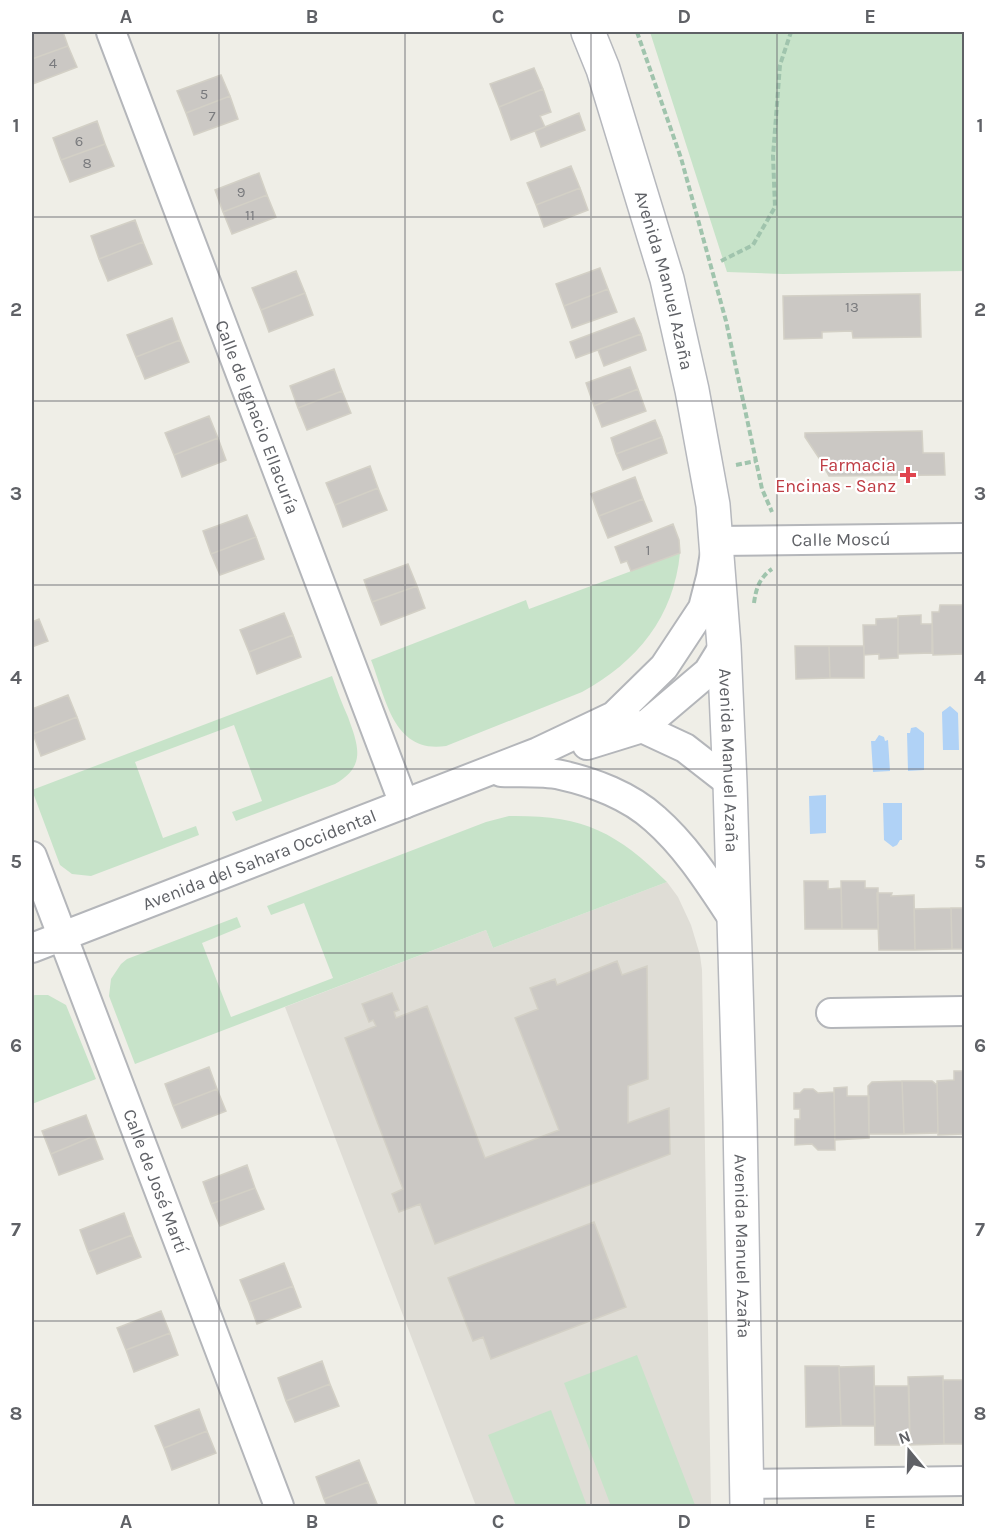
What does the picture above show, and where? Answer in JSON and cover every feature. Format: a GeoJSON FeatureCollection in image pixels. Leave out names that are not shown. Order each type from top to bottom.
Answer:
{"type":"FeatureCollection","features":[{"type":"Feature","properties":{"kind":"street","name":"Calle de Ignacio Ellacuría"},"geometry":{"type":"LineString","coordinates":[[111,32],[404,804]]}},
{"type":"Feature","properties":{"kind":"street","name":"Avenida Manuel Azaña"},"geometry":{"type":"LineString","coordinates":[[588,32],[603,69],[667,279],[694,402],[713,505],[717,541],[730,783],[747,1495]]}},
{"type":"Feature","properties":{"kind":"street","name":"Calle Moscú"},"geometry":{"type":"LineString","coordinates":[[717,541],[964,538]]}},
{"type":"Feature","properties":{"kind":"street","name":"Avenida del Sahara Occidental"},"geometry":{"type":"LineString","coordinates":[[32,948],[538,752],[614,716],[664,667],[702,608],[711,577],[717,541]]}},
{"type":"Feature","properties":{"kind":"street","name":"Avenida del Sahara Occidental"},"geometry":{"type":"LineString","coordinates":[[538,752],[575,748],[642,728],[708,672],[724,646]]}},
{"type":"Feature","properties":{"kind":"street"},"geometry":{"type":"LineString","coordinates":[[614,716],[685,748],[730,783]]}},
{"type":"Feature","properties":{"kind":"street","name":"Avenida del Sahara Occidental"},"geometry":{"type":"LineString","coordinates":[[487,772],[559,774],[598,786],[627,799],[655,818],[698,866],[734,920]]}},
{"type":"Feature","properties":{"kind":"street","name":"Calle de José Martí"},"geometry":{"type":"LineString","coordinates":[[32,856],[279,1506]]}},
{"type":"Feature","properties":{"kind":"street"},"geometry":{"type":"LineString","coordinates":[[831,1013],[964,1011]]}},
{"type":"Feature","properties":{"kind":"street"},"geometry":{"type":"LineString","coordinates":[[747,1495],[964,1481]]}},
{"type":"Feature","properties":{"kind":"path"},"geometry":{"type":"LineString","coordinates":[[638,32],[681,158],[726,321],[748,427]]}},
{"type":"Feature","properties":{"kind":"path"},"geometry":{"type":"LineString","coordinates":[[721,261],[753,245],[774,207],[774,156],[780,65],[791,32]]}},
{"type":"Feature","properties":{"kind":"shaded area"},"geometry":{"type":"Polygon","coordinates":[[[667,882],[678,897],[691,925],[702,970],[711,1506],[476,1506],[285,1007],[486,930],[493,948],[667,882]]]}},
{"type":"Feature","properties":{"kind":"green space"},"geometry":{"type":"Polygon","coordinates":[[[650,32],[964,32],[964,271],[783,274],[727,272],[650,32]]]}},
{"type":"Feature","properties":{"kind":"green space"},"geometry":{"type":"Polygon","coordinates":[[[680,553],[670,598],[649,635],[620,667],[582,692],[446,746],[428,746],[414,741],[394,720],[371,660],[526,600],[529,609],[680,553]]]}},
{"type":"Feature","properties":{"kind":"green space"},"geometry":{"type":"Polygon","coordinates":[[[332,676],[357,746],[356,762],[352,770],[335,784],[236,821],[232,812],[262,801],[234,725],[135,762],[163,838],[196,826],[199,835],[91,876],[72,874],[60,865],[32,790],[332,676]]]}},
{"type":"Feature","properties":{"kind":"green space"},"geometry":{"type":"Polygon","coordinates":[[[509,816],[557,819],[578,823],[596,830],[614,838],[631,850],[667,882],[493,948],[486,930],[135,1064],[109,996],[111,979],[127,959],[237,917],[241,927],[202,943],[231,1017],[333,978],[304,903],[271,915],[267,906],[486,822],[509,816]]]}},
{"type":"Feature","properties":{"kind":"green space"},"geometry":{"type":"Polygon","coordinates":[[[48,995],[66,1005],[96,1079],[32,1104],[32,996],[48,995]]]}},
{"type":"Feature","properties":{"kind":"green space"},"geometry":{"type":"Polygon","coordinates":[[[637,1355],[695,1505],[611,1506],[564,1383],[637,1355]]]}},
{"type":"Feature","properties":{"kind":"green space"},"geometry":{"type":"Polygon","coordinates":[[[551,1410],[587,1506],[516,1506],[488,1435],[551,1410]]]}},
{"type":"Feature","properties":{"kind":"water"},"geometry":{"type":"Polygon","coordinates":[[[950,706],[958,713],[959,750],[943,750],[942,712],[950,706]]]}},
{"type":"Feature","properties":{"kind":"water"},"geometry":{"type":"Polygon","coordinates":[[[916,727],[924,733],[924,770],[908,771],[907,733],[910,733],[911,728],[916,727]]]}},
{"type":"Feature","properties":{"kind":"water"},"geometry":{"type":"Polygon","coordinates":[[[879,735],[884,737],[885,741],[888,740],[890,771],[873,772],[871,741],[875,741],[879,735]]]}},
{"type":"Feature","properties":{"kind":"water"},"geometry":{"type":"Polygon","coordinates":[[[826,795],[826,833],[810,834],[809,796],[826,795]]]}},
{"type":"Feature","properties":{"kind":"water"},"geometry":{"type":"Polygon","coordinates":[[[883,803],[902,803],[902,840],[893,847],[884,840],[883,803]]]}},
{"type":"Feature","properties":{"kind":"building"},"geometry":{"type":"Polygon","coordinates":[[[63,32],[68,46],[32,59],[32,34],[63,32]]]}},
{"type":"Feature","properties":{"kind":"building"},"geometry":{"type":"Polygon","coordinates":[[[68,46],[77,67],[33,84],[32,59],[68,46]]]}},
{"type":"Feature","properties":{"kind":"building"},"geometry":{"type":"Polygon","coordinates":[[[534,68],[543,89],[499,107],[490,84],[534,68]]]}},
{"type":"Feature","properties":{"kind":"building"},"geometry":{"type":"Polygon","coordinates":[[[221,75],[230,96],[186,113],[177,91],[221,75]]]}},
{"type":"Feature","properties":{"kind":"building"},"geometry":{"type":"Polygon","coordinates":[[[543,89],[551,112],[540,116],[545,127],[511,140],[499,107],[543,89]]]}},
{"type":"Feature","properties":{"kind":"building"},"geometry":{"type":"Polygon","coordinates":[[[230,96],[238,119],[194,135],[186,113],[230,96]]]}},
{"type":"Feature","properties":{"kind":"building"},"geometry":{"type":"Polygon","coordinates":[[[579,113],[585,130],[541,147],[535,131],[579,113]]]}},
{"type":"Feature","properties":{"kind":"building"},"geometry":{"type":"Polygon","coordinates":[[[97,121],[105,144],[61,160],[53,138],[97,121]]]}},
{"type":"Feature","properties":{"kind":"building"},"geometry":{"type":"Polygon","coordinates":[[[105,144],[114,166],[70,182],[61,160],[105,144]]]}},
{"type":"Feature","properties":{"kind":"building"},"geometry":{"type":"Polygon","coordinates":[[[571,166],[580,188],[536,205],[527,183],[571,166]]]}},
{"type":"Feature","properties":{"kind":"building"},"geometry":{"type":"Polygon","coordinates":[[[259,173],[267,195],[223,212],[215,190],[259,173]]]}},
{"type":"Feature","properties":{"kind":"building"},"geometry":{"type":"Polygon","coordinates":[[[580,188],[588,210],[544,227],[536,205],[580,188]]]}},
{"type":"Feature","properties":{"kind":"building"},"geometry":{"type":"Polygon","coordinates":[[[267,195],[276,217],[232,234],[223,212],[267,195]]]}},
{"type":"Feature","properties":{"kind":"building"},"geometry":{"type":"Polygon","coordinates":[[[135,220],[143,242],[99,259],[91,236],[135,220]]]}},
{"type":"Feature","properties":{"kind":"building"},"geometry":{"type":"Polygon","coordinates":[[[143,242],[152,264],[108,281],[99,259],[143,242]]]}},
{"type":"Feature","properties":{"kind":"building"},"geometry":{"type":"Polygon","coordinates":[[[600,268],[608,289],[564,306],[556,284],[600,268]]]}},
{"type":"Feature","properties":{"kind":"building"},"geometry":{"type":"Polygon","coordinates":[[[296,271],[305,293],[261,310],[252,288],[296,271]]]}},
{"type":"Feature","properties":{"kind":"building"},"geometry":{"type":"Polygon","coordinates":[[[608,289],[617,312],[572,328],[564,306],[608,289]]]}},
{"type":"Feature","properties":{"kind":"building"},"geometry":{"type":"Polygon","coordinates":[[[305,293],[313,315],[269,332],[261,310],[305,293]]]}},
{"type":"Feature","properties":{"kind":"building"},"geometry":{"type":"Polygon","coordinates":[[[920,294],[921,337],[853,338],[852,331],[822,332],[822,338],[784,339],[783,296],[920,294]]]}},
{"type":"Feature","properties":{"kind":"building"},"geometry":{"type":"Polygon","coordinates":[[[172,318],[180,340],[136,357],[127,335],[172,318]]]}},
{"type":"Feature","properties":{"kind":"building"},"geometry":{"type":"Polygon","coordinates":[[[634,318],[641,334],[576,358],[570,342],[634,318]]]}},
{"type":"Feature","properties":{"kind":"building"},"geometry":{"type":"Polygon","coordinates":[[[641,334],[646,350],[604,366],[598,350],[641,334]]]}},
{"type":"Feature","properties":{"kind":"building"},"geometry":{"type":"Polygon","coordinates":[[[180,340],[189,362],[145,379],[136,357],[180,340]]]}},
{"type":"Feature","properties":{"kind":"building"},"geometry":{"type":"Polygon","coordinates":[[[630,367],[638,389],[594,406],[586,383],[630,367]]]}},
{"type":"Feature","properties":{"kind":"building"},"geometry":{"type":"Polygon","coordinates":[[[334,369],[342,391],[298,408],[290,386],[334,369]]]}},
{"type":"Feature","properties":{"kind":"building"},"geometry":{"type":"Polygon","coordinates":[[[638,389],[646,411],[602,427],[594,406],[638,389]]]}},
{"type":"Feature","properties":{"kind":"building"},"geometry":{"type":"Polygon","coordinates":[[[342,391],[351,413],[307,430],[298,408],[342,391]]]}},
{"type":"Feature","properties":{"kind":"building"},"geometry":{"type":"Polygon","coordinates":[[[209,416],[218,438],[174,455],[165,433],[209,416]]]}},
{"type":"Feature","properties":{"kind":"building"},"geometry":{"type":"Polygon","coordinates":[[[655,420],[662,437],[616,454],[611,438],[655,420]]]}},
{"type":"Feature","properties":{"kind":"building"},"geometry":{"type":"Polygon","coordinates":[[[922,431],[923,453],[944,453],[945,475],[829,476],[805,437],[805,433],[922,431]]]}},
{"type":"Feature","properties":{"kind":"building"},"geometry":{"type":"Polygon","coordinates":[[[662,437],[667,453],[623,470],[616,454],[662,437]]]}},
{"type":"Feature","properties":{"kind":"building"},"geometry":{"type":"Polygon","coordinates":[[[218,438],[226,460],[182,477],[174,455],[218,438]]]}},
{"type":"Feature","properties":{"kind":"building"},"geometry":{"type":"Polygon","coordinates":[[[370,466],[378,488],[335,505],[326,483],[370,466]]]}},
{"type":"Feature","properties":{"kind":"building"},"geometry":{"type":"Polygon","coordinates":[[[635,477],[643,499],[599,516],[591,494],[635,477]]]}},
{"type":"Feature","properties":{"kind":"building"},"geometry":{"type":"Polygon","coordinates":[[[378,488],[387,510],[343,527],[335,505],[378,488]]]}},
{"type":"Feature","properties":{"kind":"building"},"geometry":{"type":"Polygon","coordinates":[[[643,499],[652,521],[608,538],[599,516],[643,499]]]}},
{"type":"Feature","properties":{"kind":"building"},"geometry":{"type":"Polygon","coordinates":[[[247,515],[256,537],[211,554],[203,531],[247,515]]]}},
{"type":"Feature","properties":{"kind":"building"},"geometry":{"type":"Polygon","coordinates":[[[673,524],[679,540],[680,553],[631,571],[627,561],[621,563],[615,547],[673,524]]]}},
{"type":"Feature","properties":{"kind":"building"},"geometry":{"type":"Polygon","coordinates":[[[256,537],[264,559],[220,575],[211,554],[256,537]]]}},
{"type":"Feature","properties":{"kind":"building"},"geometry":{"type":"Polygon","coordinates":[[[408,564],[417,586],[372,602],[364,580],[408,564]]]}},
{"type":"Feature","properties":{"kind":"building"},"geometry":{"type":"Polygon","coordinates":[[[417,586],[425,608],[381,625],[372,602],[417,586]]]}},
{"type":"Feature","properties":{"kind":"building"},"geometry":{"type":"Polygon","coordinates":[[[940,605],[964,605],[964,654],[933,655],[932,612],[939,612],[940,605]]]}},
{"type":"Feature","properties":{"kind":"building"},"geometry":{"type":"Polygon","coordinates":[[[284,613],[293,635],[249,652],[240,630],[284,613]]]}},
{"type":"Feature","properties":{"kind":"building"},"geometry":{"type":"Polygon","coordinates":[[[921,615],[921,624],[932,624],[932,653],[898,654],[898,616],[921,615]]]}},
{"type":"Feature","properties":{"kind":"building"},"geometry":{"type":"Polygon","coordinates":[[[898,618],[898,658],[879,659],[879,654],[864,655],[863,625],[876,625],[876,619],[898,618]]]}},
{"type":"Feature","properties":{"kind":"building"},"geometry":{"type":"Polygon","coordinates":[[[39,619],[48,641],[32,647],[32,622],[39,619]]]}},
{"type":"Feature","properties":{"kind":"building"},"geometry":{"type":"Polygon","coordinates":[[[293,635],[301,657],[257,674],[249,652],[293,635]]]}},
{"type":"Feature","properties":{"kind":"building"},"geometry":{"type":"Polygon","coordinates":[[[795,646],[829,646],[830,678],[796,679],[795,646]]]}},
{"type":"Feature","properties":{"kind":"building"},"geometry":{"type":"Polygon","coordinates":[[[829,646],[864,646],[864,678],[830,678],[829,646]]]}},
{"type":"Feature","properties":{"kind":"building"},"geometry":{"type":"Polygon","coordinates":[[[68,695],[77,717],[33,734],[32,709],[68,695]]]}},
{"type":"Feature","properties":{"kind":"building"},"geometry":{"type":"Polygon","coordinates":[[[77,717],[85,739],[41,756],[33,734],[77,717]]]}},
{"type":"Feature","properties":{"kind":"building"},"geometry":{"type":"Polygon","coordinates":[[[804,881],[828,881],[828,889],[841,888],[842,929],[805,929],[804,881]]]}},
{"type":"Feature","properties":{"kind":"building"},"geometry":{"type":"Polygon","coordinates":[[[841,881],[865,881],[865,888],[878,888],[878,929],[842,929],[841,881]]]}},
{"type":"Feature","properties":{"kind":"building"},"geometry":{"type":"Polygon","coordinates":[[[877,893],[892,893],[891,896],[914,895],[915,950],[879,950],[877,893]]]}},
{"type":"Feature","properties":{"kind":"building"},"geometry":{"type":"Polygon","coordinates":[[[951,908],[952,949],[915,950],[914,909],[951,908]]]}},
{"type":"Feature","properties":{"kind":"building"},"geometry":{"type":"Polygon","coordinates":[[[951,908],[964,908],[964,949],[952,949],[951,908]]]}},
{"type":"Feature","properties":{"kind":"building"},"geometry":{"type":"Polygon","coordinates":[[[617,961],[622,975],[647,966],[648,1079],[628,1086],[628,1123],[669,1108],[670,1154],[435,1244],[420,1204],[399,1212],[392,1194],[403,1189],[345,1038],[376,1026],[373,1020],[369,1022],[362,1004],[392,993],[399,1010],[394,1012],[396,1018],[427,1006],[485,1158],[559,1130],[515,1018],[538,1009],[530,988],[555,979],[557,985],[617,961]]]}},
{"type":"Feature","properties":{"kind":"building"},"geometry":{"type":"Polygon","coordinates":[[[209,1067],[217,1089],[173,1106],[165,1084],[209,1067]]]}},
{"type":"Feature","properties":{"kind":"building"},"geometry":{"type":"Polygon","coordinates":[[[954,1071],[964,1071],[964,1134],[938,1135],[937,1081],[954,1080],[954,1071]]]}},
{"type":"Feature","properties":{"kind":"building"},"geometry":{"type":"Polygon","coordinates":[[[902,1081],[932,1081],[937,1085],[938,1133],[904,1134],[902,1081]]]}},
{"type":"Feature","properties":{"kind":"building"},"geometry":{"type":"Polygon","coordinates":[[[902,1081],[904,1134],[869,1134],[868,1086],[872,1082],[902,1081]]]}},
{"type":"Feature","properties":{"kind":"building"},"geometry":{"type":"Polygon","coordinates":[[[847,1087],[847,1096],[869,1096],[869,1138],[835,1140],[834,1088],[847,1087]]]}},
{"type":"Feature","properties":{"kind":"building"},"geometry":{"type":"Polygon","coordinates":[[[217,1089],[226,1111],[182,1128],[173,1106],[217,1089]]]}},
{"type":"Feature","properties":{"kind":"building"},"geometry":{"type":"Polygon","coordinates":[[[804,1089],[813,1089],[818,1093],[834,1092],[835,1150],[818,1150],[812,1144],[795,1145],[795,1119],[800,1119],[800,1109],[794,1109],[794,1093],[800,1093],[804,1089]]]}},
{"type":"Feature","properties":{"kind":"building"},"geometry":{"type":"Polygon","coordinates":[[[86,1115],[94,1136],[51,1154],[42,1131],[86,1115]]]}},
{"type":"Feature","properties":{"kind":"building"},"geometry":{"type":"Polygon","coordinates":[[[94,1136],[103,1159],[59,1175],[51,1154],[94,1136]]]}},
{"type":"Feature","properties":{"kind":"building"},"geometry":{"type":"Polygon","coordinates":[[[247,1165],[255,1188],[211,1204],[203,1182],[247,1165]]]}},
{"type":"Feature","properties":{"kind":"building"},"geometry":{"type":"Polygon","coordinates":[[[255,1188],[264,1209],[220,1226],[211,1204],[255,1188]]]}},
{"type":"Feature","properties":{"kind":"building"},"geometry":{"type":"Polygon","coordinates":[[[124,1213],[132,1235],[88,1252],[80,1230],[124,1213]]]}},
{"type":"Feature","properties":{"kind":"building"},"geometry":{"type":"Polygon","coordinates":[[[594,1222],[626,1307],[491,1359],[483,1337],[473,1341],[448,1278],[594,1222]]]}},
{"type":"Feature","properties":{"kind":"building"},"geometry":{"type":"Polygon","coordinates":[[[132,1235],[141,1257],[97,1274],[88,1252],[132,1235]]]}},
{"type":"Feature","properties":{"kind":"building"},"geometry":{"type":"Polygon","coordinates":[[[284,1263],[293,1286],[249,1302],[240,1280],[284,1263]]]}},
{"type":"Feature","properties":{"kind":"building"},"geometry":{"type":"Polygon","coordinates":[[[293,1286],[301,1307],[257,1324],[249,1302],[293,1286]]]}},
{"type":"Feature","properties":{"kind":"building"},"geometry":{"type":"Polygon","coordinates":[[[161,1311],[170,1333],[126,1350],[117,1328],[161,1311]]]}},
{"type":"Feature","properties":{"kind":"building"},"geometry":{"type":"Polygon","coordinates":[[[170,1333],[178,1355],[134,1372],[126,1350],[170,1333]]]}},
{"type":"Feature","properties":{"kind":"building"},"geometry":{"type":"Polygon","coordinates":[[[322,1361],[330,1384],[286,1401],[278,1378],[322,1361]]]}},
{"type":"Feature","properties":{"kind":"building"},"geometry":{"type":"Polygon","coordinates":[[[805,1366],[839,1366],[841,1426],[806,1427],[805,1366]]]}},
{"type":"Feature","properties":{"kind":"building"},"geometry":{"type":"Polygon","coordinates":[[[874,1366],[875,1426],[841,1426],[839,1367],[874,1366]]]}},
{"type":"Feature","properties":{"kind":"building"},"geometry":{"type":"Polygon","coordinates":[[[943,1376],[944,1444],[910,1445],[908,1377],[943,1376]]]}},
{"type":"Feature","properties":{"kind":"building"},"geometry":{"type":"Polygon","coordinates":[[[943,1380],[964,1380],[964,1444],[944,1444],[943,1380]]]}},
{"type":"Feature","properties":{"kind":"building"},"geometry":{"type":"Polygon","coordinates":[[[330,1384],[339,1406],[295,1422],[286,1401],[330,1384]]]}},
{"type":"Feature","properties":{"kind":"building"},"geometry":{"type":"Polygon","coordinates":[[[874,1386],[909,1386],[910,1445],[875,1445],[874,1386]]]}},
{"type":"Feature","properties":{"kind":"building"},"geometry":{"type":"Polygon","coordinates":[[[199,1409],[207,1431],[164,1448],[155,1426],[199,1409]]]}},
{"type":"Feature","properties":{"kind":"building"},"geometry":{"type":"Polygon","coordinates":[[[207,1431],[216,1453],[172,1470],[164,1448],[207,1431]]]}},
{"type":"Feature","properties":{"kind":"building"},"geometry":{"type":"Polygon","coordinates":[[[359,1460],[368,1482],[324,1499],[316,1477],[359,1460]]]}},
{"type":"Feature","properties":{"kind":"building"},"geometry":{"type":"Polygon","coordinates":[[[368,1482],[377,1504],[327,1506],[324,1499],[368,1482]]]}},
{"type":"Feature","properties":{"kind":"place","name":"Farmacia Encinas - Sanz"},"geometry":{"type":"Point","coordinates":[908,475]}}]}
